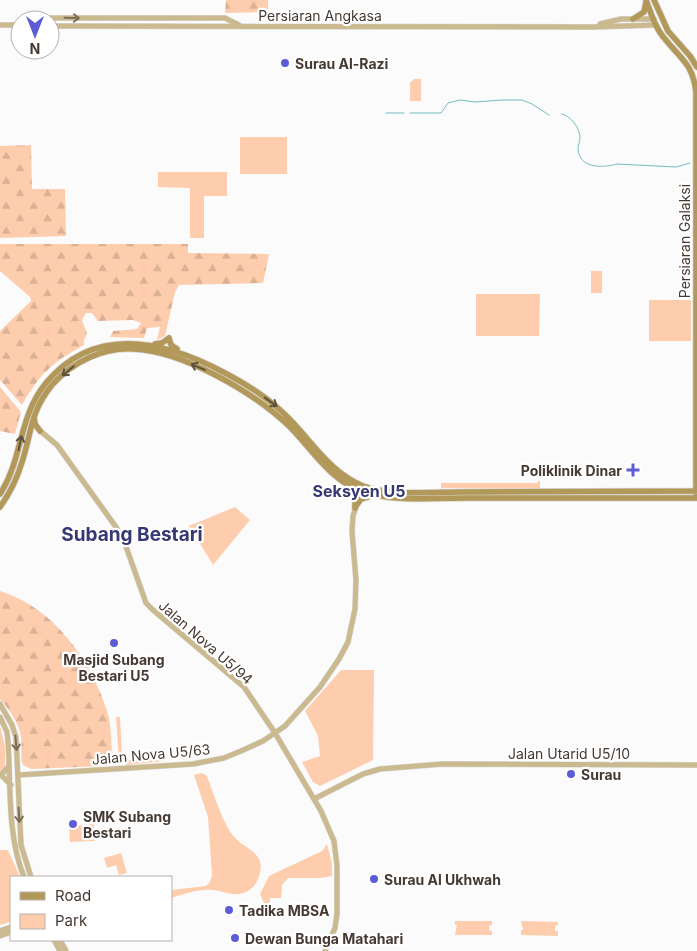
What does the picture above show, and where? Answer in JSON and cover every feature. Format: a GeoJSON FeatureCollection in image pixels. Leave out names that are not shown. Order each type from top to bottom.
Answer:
{"type":"FeatureCollection","features":[{"type":"Feature","properties":{"kind":"main road"},"geometry":{"type":"LineString","coordinates":[[633,19],[644,12],[646,0]]}},
{"type":"Feature","properties":{"kind":"main road","name":"Persiaran Galaksi"},"geometry":{"type":"LineString","coordinates":[[646,0],[664,39],[684,59],[690,68],[695,82],[696,495]]}},
{"type":"Feature","properties":{"kind":"main road"},"geometry":{"type":"LineString","coordinates":[[654,0],[655,22],[665,34],[672,37]]}},
{"type":"Feature","properties":{"kind":"main road"},"geometry":{"type":"LineString","coordinates":[[654,0],[672,37],[690,56],[697,67]]}},
{"type":"Feature","properties":{"kind":"main road"},"geometry":{"type":"LineString","coordinates":[[0,494],[12,473],[35,399],[44,385],[63,365],[76,356],[91,350],[111,345],[162,343],[169,338],[173,348],[238,380],[271,402],[294,422],[333,466],[362,489],[437,492],[696,495]]}},
{"type":"Feature","properties":{"kind":"main road"},"geometry":{"type":"LineString","coordinates":[[146,344],[190,356]]}},
{"type":"Feature","properties":{"kind":"main road"},"geometry":{"type":"LineString","coordinates":[[0,507],[14,484],[22,462],[28,426],[34,413],[53,385],[62,375],[80,362],[96,354],[134,348],[163,354],[206,371],[250,396],[289,426],[353,492],[355,508]]}},
{"type":"Feature","properties":{"kind":"main road"},"geometry":{"type":"LineString","coordinates":[[34,413],[35,424],[40,431]]}},
{"type":"Feature","properties":{"kind":"main road"},"geometry":{"type":"LineString","coordinates":[[28,426],[40,431]]}},
{"type":"Feature","properties":{"kind":"main road"},"geometry":{"type":"LineString","coordinates":[[340,480],[376,495]]}},
{"type":"Feature","properties":{"kind":"main road"},"geometry":{"type":"LineString","coordinates":[[355,508],[361,499],[376,495],[437,498],[696,495]]}},
{"type":"Feature","properties":{"kind":"street"},"geometry":{"type":"LineString","coordinates":[[60,19],[225,18],[242,26]]}},
{"type":"Feature","properties":{"kind":"street","name":"Persiaran Angkasa"},"geometry":{"type":"LineString","coordinates":[[591,27],[617,20],[633,19],[655,22]]}},
{"type":"Feature","properties":{"kind":"street","name":"Persiaran Angkasa"},"geometry":{"type":"LineString","coordinates":[[60,26],[591,27],[655,22]]}},
{"type":"Feature","properties":{"kind":"street","name":"Jalan Nova U5/94"},"geometry":{"type":"LineString","coordinates":[[40,431],[57,445],[116,527],[124,541],[146,603],[244,687],[282,743],[314,799],[334,841],[337,866],[337,914],[325,951]]}},
{"type":"Feature","properties":{"kind":"street","name":"Jalan Nova U5/63"},"geometry":{"type":"LineString","coordinates":[[18,775],[193,764],[224,758],[263,741],[285,726],[320,687],[348,642],[355,609],[356,580],[352,531],[355,508],[362,489]]}},
{"type":"Feature","properties":{"kind":"street"},"geometry":{"type":"LineString","coordinates":[[0,704],[14,730],[21,845],[31,876]]}},
{"type":"Feature","properties":{"kind":"street"},"geometry":{"type":"LineString","coordinates":[[0,716],[7,732],[14,841],[24,876]]}},
{"type":"Feature","properties":{"kind":"street"},"geometry":{"type":"LineString","coordinates":[[269,724],[285,726],[281,735],[282,743],[272,740],[263,741],[268,733],[269,724]]}},
{"type":"Feature","properties":{"kind":"street"},"geometry":{"type":"LineString","coordinates":[[17,762],[29,774],[18,786]]}},
{"type":"Feature","properties":{"kind":"street"},"geometry":{"type":"LineString","coordinates":[[10,764],[1,775],[11,785]]}},
{"type":"Feature","properties":{"kind":"street","name":"Jalan Utarid U5/10"},"geometry":{"type":"LineString","coordinates":[[314,799],[372,771],[442,764],[697,765]]}},
{"type":"Feature","properties":{"kind":"street"},"geometry":{"type":"LineString","coordinates":[[308,790],[315,793],[327,793]]}},
{"type":"Feature","properties":{"kind":"street"},"geometry":{"type":"LineString","coordinates":[[320,811],[323,798],[327,793]]}},
{"type":"Feature","properties":{"kind":"green space"},"geometry":{"type":"Polygon","coordinates":[[[226,0],[268,0],[268,12],[225,13],[226,0]]]}},
{"type":"Feature","properties":{"kind":"green space"},"geometry":{"type":"Polygon","coordinates":[[[414,79],[421,79],[421,101],[410,101],[410,83],[414,79]]]}},
{"type":"Feature","properties":{"kind":"green space"},"geometry":{"type":"Polygon","coordinates":[[[240,137],[287,137],[287,174],[240,174],[240,137]]]}},
{"type":"Feature","properties":{"kind":"green space"},"geometry":{"type":"Polygon","coordinates":[[[31,145],[32,189],[65,189],[66,236],[0,238],[0,146],[31,145]]]}},
{"type":"Feature","properties":{"kind":"green space"},"geometry":{"type":"Polygon","coordinates":[[[158,172],[227,172],[227,196],[204,196],[204,238],[190,238],[190,188],[158,187],[158,172]]]}},
{"type":"Feature","properties":{"kind":"green space"},"geometry":{"type":"Polygon","coordinates":[[[0,244],[188,244],[188,253],[269,254],[263,283],[179,285],[175,292],[165,336],[157,340],[160,327],[147,328],[144,338],[110,337],[113,331],[137,329],[141,323],[133,320],[98,321],[92,313],[86,313],[82,320],[87,334],[84,345],[63,357],[48,369],[35,384],[22,405],[0,380],[0,331],[31,301],[30,297],[0,271],[0,244]]]}},
{"type":"Feature","properties":{"kind":"green space"},"geometry":{"type":"Polygon","coordinates":[[[591,271],[602,271],[602,293],[591,293],[591,271]]]}},
{"type":"Feature","properties":{"kind":"green space"},"geometry":{"type":"Polygon","coordinates":[[[476,294],[540,294],[539,336],[476,336],[476,294]]]}},
{"type":"Feature","properties":{"kind":"green space"},"geometry":{"type":"Polygon","coordinates":[[[649,300],[691,300],[691,341],[649,341],[649,300]]]}},
{"type":"Feature","properties":{"kind":"green space"},"geometry":{"type":"Polygon","coordinates":[[[0,387],[21,412],[15,434],[0,431],[0,387]]]}},
{"type":"Feature","properties":{"kind":"green space"},"geometry":{"type":"Polygon","coordinates":[[[540,481],[540,489],[441,488],[441,483],[537,483],[540,481]]]}},
{"type":"Feature","properties":{"kind":"green space"},"geometry":{"type":"Polygon","coordinates":[[[235,507],[250,520],[213,565],[189,526],[235,507]]]}},
{"type":"Feature","properties":{"kind":"green space"},"geometry":{"type":"Polygon","coordinates":[[[0,591],[37,609],[53,623],[80,655],[100,692],[109,717],[112,761],[103,766],[31,769],[23,765],[20,732],[16,721],[0,699],[0,591]]]}},
{"type":"Feature","properties":{"kind":"green space"},"geometry":{"type":"Polygon","coordinates":[[[341,670],[374,670],[373,760],[320,786],[313,782],[302,762],[320,756],[318,736],[305,711],[341,670]]]}},
{"type":"Feature","properties":{"kind":"green space"},"geometry":{"type":"Polygon","coordinates":[[[116,717],[120,717],[122,756],[126,760],[164,758],[165,754],[165,761],[127,765],[119,761],[116,717]]]}},
{"type":"Feature","properties":{"kind":"green space"},"geometry":{"type":"Polygon","coordinates":[[[0,726],[5,747],[5,767],[0,772],[0,726]]]}},
{"type":"Feature","properties":{"kind":"green space"},"geometry":{"type":"Polygon","coordinates":[[[202,773],[207,776],[220,812],[231,833],[254,852],[261,863],[257,881],[247,891],[232,894],[216,890],[202,890],[172,898],[172,890],[206,886],[210,882],[212,875],[208,817],[194,775],[202,773]]]}},
{"type":"Feature","properties":{"kind":"green space"},"geometry":{"type":"Polygon","coordinates":[[[94,824],[95,841],[70,842],[69,826],[94,824]]]}},
{"type":"Feature","properties":{"kind":"green space"},"geometry":{"type":"Polygon","coordinates":[[[327,844],[332,863],[332,876],[288,878],[282,885],[281,898],[270,898],[270,912],[267,910],[260,894],[269,876],[322,851],[327,844]]]}},
{"type":"Feature","properties":{"kind":"green space"},"geometry":{"type":"Polygon","coordinates":[[[0,850],[8,850],[20,876],[10,876],[10,922],[0,925],[0,850]]]}},
{"type":"Feature","properties":{"kind":"green space"},"geometry":{"type":"Polygon","coordinates":[[[121,853],[127,873],[119,875],[116,865],[107,868],[104,858],[121,853]]]}},
{"type":"Feature","properties":{"kind":"green space"},"geometry":{"type":"Polygon","coordinates":[[[455,921],[492,921],[489,930],[492,931],[492,935],[455,935],[457,925],[455,925],[455,921]]]}},
{"type":"Feature","properties":{"kind":"green space"},"geometry":{"type":"Polygon","coordinates":[[[521,921],[558,922],[558,925],[555,926],[555,931],[558,931],[558,936],[521,935],[521,930],[523,930],[521,921]]]}},
{"type":"Feature","properties":{"kind":"waterway"},"geometry":{"type":"LineString","coordinates":[[410,113],[441,113],[448,103],[460,100],[475,102],[522,100],[549,115]]}},
{"type":"Feature","properties":{"kind":"waterway"},"geometry":{"type":"LineString","coordinates":[[386,113],[404,113]]}},
{"type":"Feature","properties":{"kind":"waterway"},"geometry":{"type":"LineString","coordinates":[[562,114],[569,117],[577,127],[580,134],[579,156],[587,164],[593,166],[617,164],[676,167],[690,163]]}},
{"type":"Feature","properties":{"kind":"place","name":"Surau Al-Razi"},"geometry":{"type":"Point","coordinates":[285,63]}},
{"type":"Feature","properties":{"kind":"place","name":"Poliklinik Dinar"},"geometry":{"type":"Point","coordinates":[633,470]}},
{"type":"Feature","properties":{"kind":"place","name":"Masjid Subang Bestari U5"},"geometry":{"type":"Point","coordinates":[114,643]}},
{"type":"Feature","properties":{"kind":"place","name":"Surau"},"geometry":{"type":"Point","coordinates":[571,774]}},
{"type":"Feature","properties":{"kind":"place","name":"SMK Subang Bestari"},"geometry":{"type":"Point","coordinates":[73,824]}},
{"type":"Feature","properties":{"kind":"place","name":"Surau Al Ukhwah"},"geometry":{"type":"Point","coordinates":[374,879]}},
{"type":"Feature","properties":{"kind":"place","name":"Tadika MBSA"},"geometry":{"type":"Point","coordinates":[229,910]}},
{"type":"Feature","properties":{"kind":"place","name":"Dewan Bunga Matahari"},"geometry":{"type":"Point","coordinates":[235,938]}},
{"type":"Feature","properties":{"kind":"district","name":"Seksyen U5"},"geometry":{"type":"Point","coordinates":[359,491]}},
{"type":"Feature","properties":{"kind":"district","name":"Subang Bestari"},"geometry":{"type":"Point","coordinates":[132,534]}}]}
